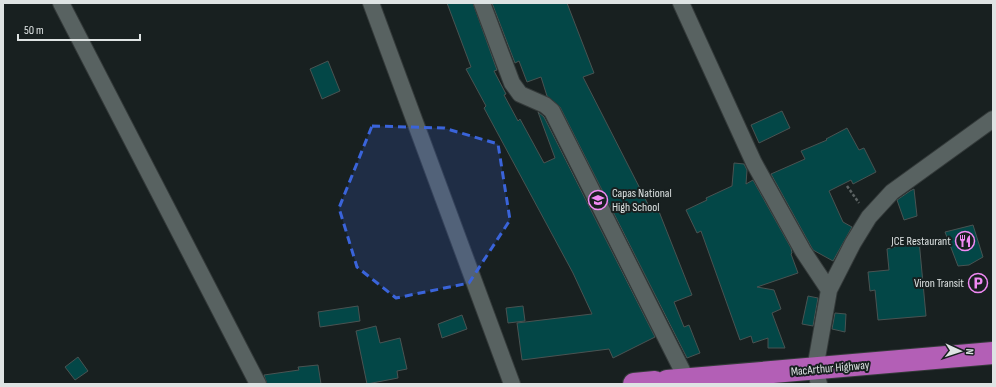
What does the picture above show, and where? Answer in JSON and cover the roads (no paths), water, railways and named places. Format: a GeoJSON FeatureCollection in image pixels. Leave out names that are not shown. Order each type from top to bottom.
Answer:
{"type":"FeatureCollection","features":[{"type":"Feature","properties":{"kind":"highway","name":"MacArthur Highway"},"geometry":{"type":"LineString","coordinates":[[661,382],[817,377],[993,353]]}},
{"type":"Feature","properties":{"kind":"street"},"geometry":{"type":"LineString","coordinates":[[61,3],[258,384]]}},
{"type":"Feature","properties":{"kind":"street"},"geometry":{"type":"LineString","coordinates":[[371,3],[512,384]]}},
{"type":"Feature","properties":{"kind":"street"},"geometry":{"type":"LineString","coordinates":[[482,3],[512,83],[520,94],[545,105],[552,111],[661,382]]}},
{"type":"Feature","properties":{"kind":"street"},"geometry":{"type":"LineString","coordinates":[[681,3],[754,163],[803,251],[829,290]]}},
{"type":"Feature","properties":{"kind":"street"},"geometry":{"type":"LineString","coordinates":[[817,377],[829,290],[852,243],[869,217],[892,192],[993,119]]}},
{"type":"Feature","properties":{"kind":"place","name":"Capas National High School"},"geometry":{"type":"Point","coordinates":[598,200]}},
{"type":"Feature","properties":{"kind":"place","name":"JCE Restaurant"},"geometry":{"type":"Point","coordinates":[965,241]}},
{"type":"Feature","properties":{"kind":"place","name":"Viron Transit"},"geometry":{"type":"Point","coordinates":[978,283]}}]}
